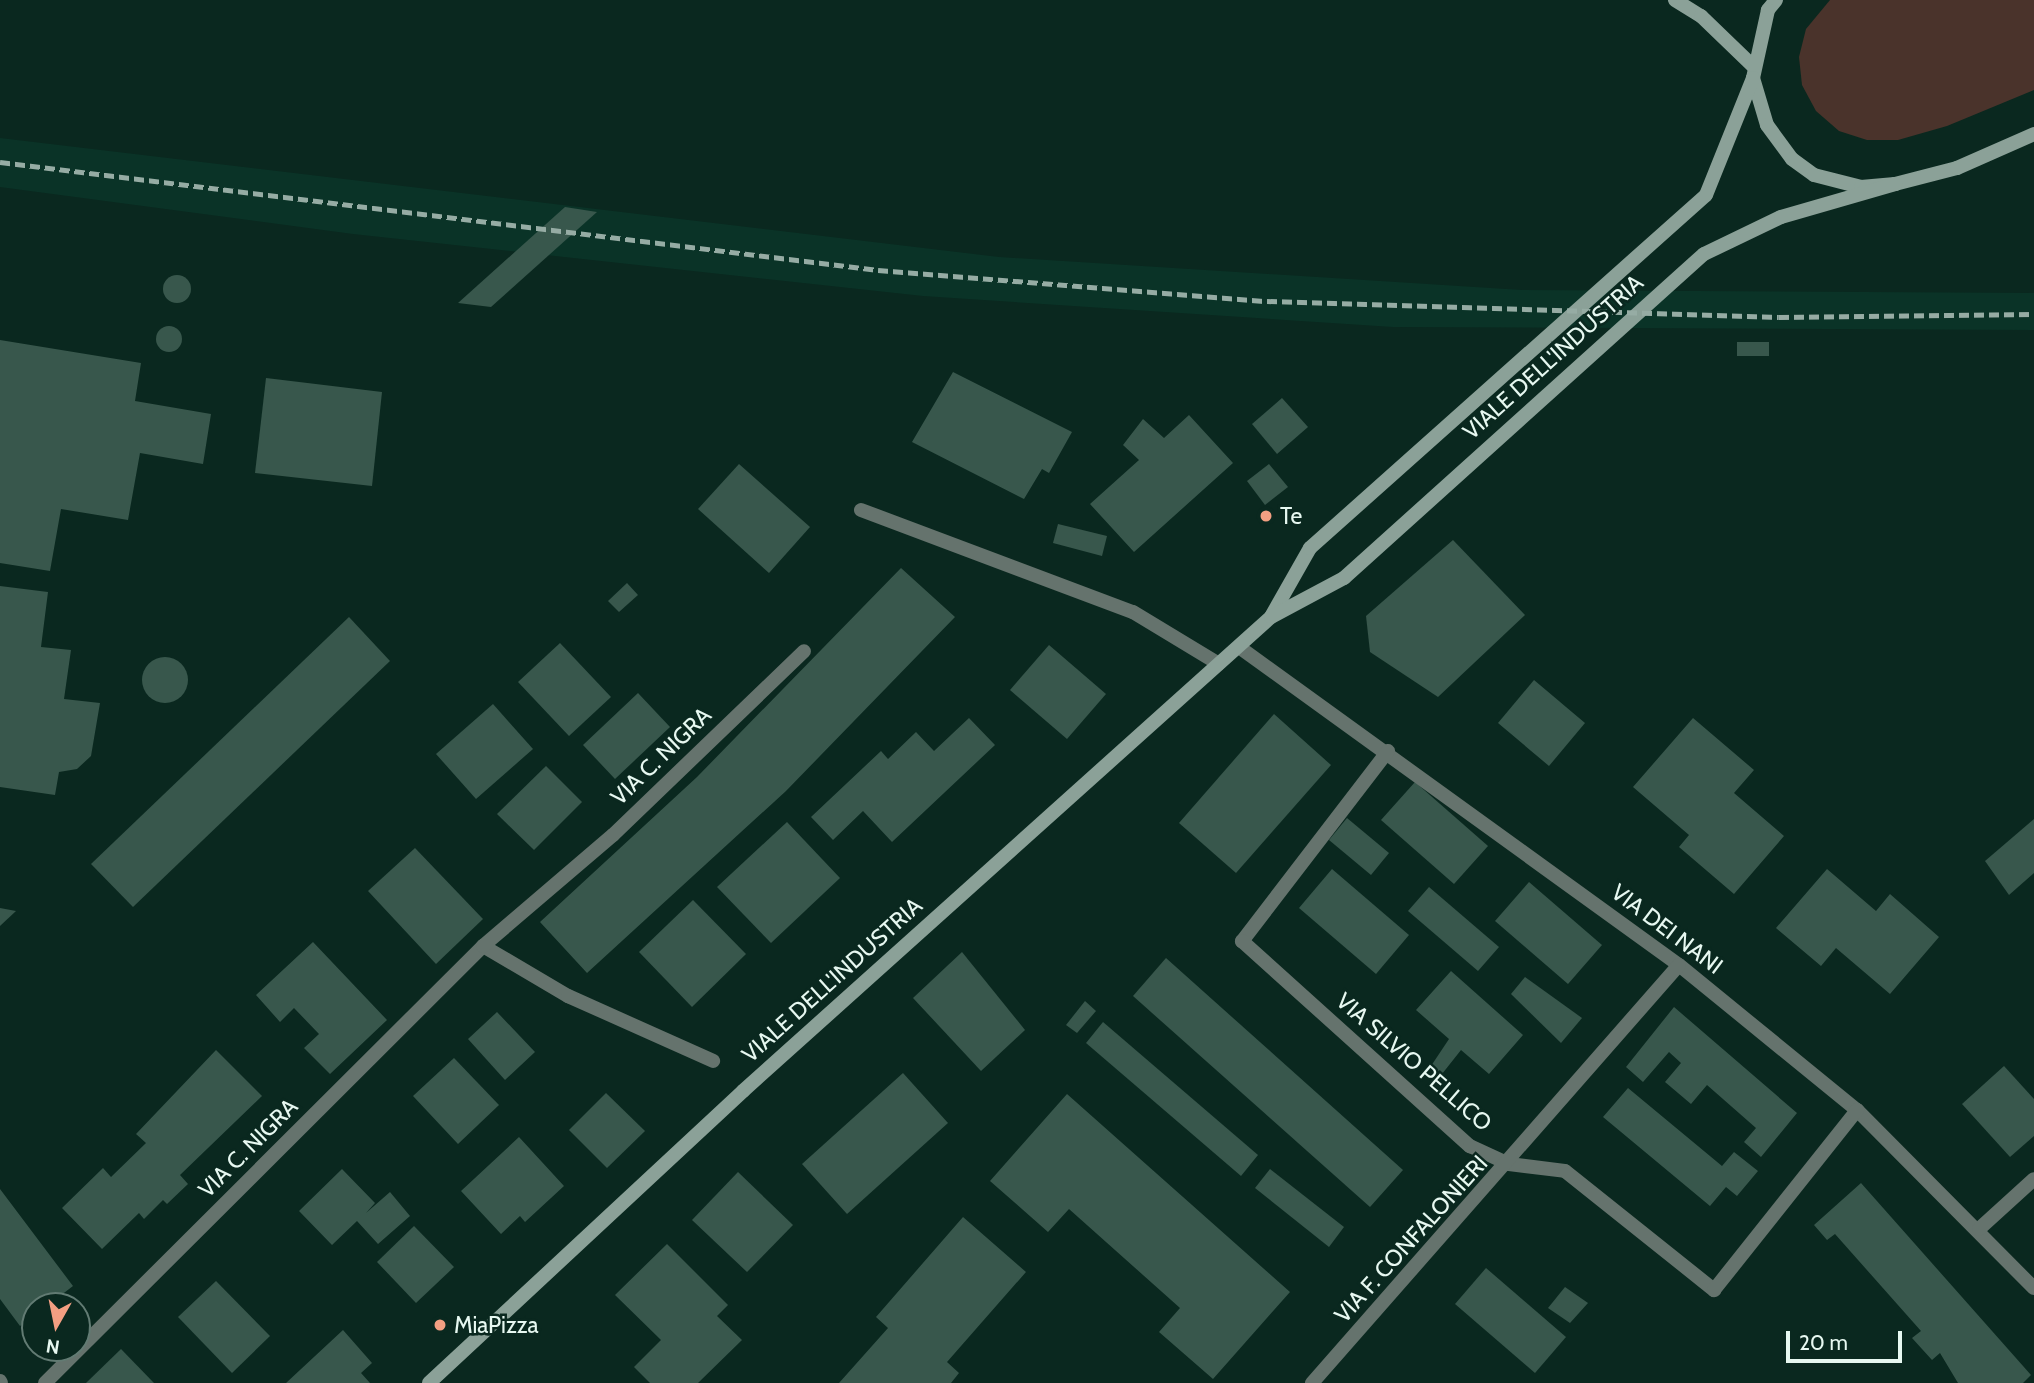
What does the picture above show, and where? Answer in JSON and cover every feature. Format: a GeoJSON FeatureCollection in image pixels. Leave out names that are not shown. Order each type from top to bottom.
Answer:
{"type":"FeatureCollection","features":[{"type":"Feature","properties":{"kind":"main road"},"geometry":{"type":"LineString","coordinates":[[1675,0],[1701,16],[1753,72],[1768,125],[1791,159],[1832,182],[1861,187],[1895,184],[1957,168],[2034,134]]}},
{"type":"Feature","properties":{"kind":"main road","name":"VIALE DELL'INDUSTRIA"},"geometry":{"type":"LineString","coordinates":[[1271,617],[1310,548],[1706,195],[1753,72],[1776,0]]}},
{"type":"Feature","properties":{"kind":"main road","name":"VIALE DELL'INDUSTRIA"},"geometry":{"type":"LineString","coordinates":[[429,1383],[743,1091],[1271,617],[1343,578],[1704,254],[1781,217],[1895,184]]}},
{"type":"Feature","properties":{"kind":"street"},"geometry":{"type":"LineString","coordinates":[[861,510],[1133,612],[1219,664]]}},
{"type":"Feature","properties":{"kind":"street","name":"VIA DEI NANI"},"geometry":{"type":"LineString","coordinates":[[1239,646],[1388,751],[1679,965],[1857,1110],[1979,1229],[2034,1288]]}},
{"type":"Feature","properties":{"kind":"street","name":"VIA C. NIGRA"},"geometry":{"type":"LineString","coordinates":[[46,1383],[483,946],[613,835],[804,651]]}},
{"type":"Feature","properties":{"kind":"street","name":"VIA SILVIO PELLICO"},"geometry":{"type":"LineString","coordinates":[[1388,751],[1242,941],[1470,1146],[1509,1164],[1564,1171],[1714,1290],[1857,1110]]}},
{"type":"Feature","properties":{"kind":"street"},"geometry":{"type":"LineString","coordinates":[[483,946],[568,996],[713,1061]]}},
{"type":"Feature","properties":{"kind":"street","name":"VIA F. CONFALONIERI"},"geometry":{"type":"LineString","coordinates":[[1312,1383],[1509,1164],[1679,965]]}},
{"type":"Feature","properties":{"kind":"street"},"geometry":{"type":"LineString","coordinates":[[1979,1229],[2034,1179]]}},
{"type":"Feature","properties":{"kind":"shaded area"},"geometry":{"type":"Polygon","coordinates":[[[1830,0],[2034,0],[2034,90],[1947,126],[1898,140],[1867,140],[1839,131],[1816,111],[1802,85],[1799,57],[1806,29],[1830,0]]]}},
{"type":"Feature","properties":{"kind":"shaded area"},"geometry":{"type":"Polygon","coordinates":[[[0,138],[999,257],[1522,290],[2034,293],[2034,330],[1393,327],[923,296],[353,234],[0,187],[0,138]]]}},
{"type":"Feature","properties":{"kind":"building"},"geometry":{"type":"Polygon","coordinates":[[[565,207],[597,212],[491,307],[458,303],[565,207]]]}},
{"type":"Feature","properties":{"kind":"building"},"geometry":{"type":"Polygon","coordinates":[[[177,275],[187,279],[191,289],[187,299],[177,303],[167,299],[163,289],[167,279],[177,275]]]}},
{"type":"Feature","properties":{"kind":"building"},"geometry":{"type":"Polygon","coordinates":[[[169,326],[178,330],[182,339],[178,348],[169,352],[160,348],[156,339],[160,330],[169,326]]]}},
{"type":"Feature","properties":{"kind":"building"},"geometry":{"type":"Polygon","coordinates":[[[0,340],[141,363],[135,401],[211,414],[203,464],[140,453],[128,520],[61,509],[50,571],[0,563],[0,340]]]}},
{"type":"Feature","properties":{"kind":"building"},"geometry":{"type":"Polygon","coordinates":[[[1737,342],[1769,342],[1769,356],[1737,356],[1737,342]]]}},
{"type":"Feature","properties":{"kind":"building"},"geometry":{"type":"Polygon","coordinates":[[[953,372],[1072,432],[1049,473],[1042,469],[1024,499],[912,442],[953,372]]]}},
{"type":"Feature","properties":{"kind":"building"},"geometry":{"type":"Polygon","coordinates":[[[266,378],[382,392],[372,486],[255,473],[266,378]]]}},
{"type":"Feature","properties":{"kind":"building"},"geometry":{"type":"Polygon","coordinates":[[[1282,398],[1308,427],[1277,454],[1252,424],[1282,398]]]}},
{"type":"Feature","properties":{"kind":"building"},"geometry":{"type":"Polygon","coordinates":[[[1189,415],[1233,463],[1134,552],[1090,504],[1139,460],[1123,445],[1143,419],[1164,438],[1189,415]]]}},
{"type":"Feature","properties":{"kind":"building"},"geometry":{"type":"Polygon","coordinates":[[[739,464],[810,527],[769,573],[698,509],[739,464]]]}},
{"type":"Feature","properties":{"kind":"building"},"geometry":{"type":"Polygon","coordinates":[[[1269,464],[1288,487],[1265,505],[1247,481],[1269,464]]]}},
{"type":"Feature","properties":{"kind":"building"},"geometry":{"type":"Polygon","coordinates":[[[1058,524],[1107,536],[1102,556],[1053,543],[1058,524]]]}},
{"type":"Feature","properties":{"kind":"building"},"geometry":{"type":"Polygon","coordinates":[[[1453,540],[1525,615],[1438,697],[1370,652],[1366,616],[1453,540]]]}},
{"type":"Feature","properties":{"kind":"building"},"geometry":{"type":"Polygon","coordinates":[[[901,568],[955,617],[786,791],[587,973],[540,922],[697,777],[901,568]]]}},
{"type":"Feature","properties":{"kind":"building"},"geometry":{"type":"Polygon","coordinates":[[[627,583],[638,595],[619,612],[608,601],[627,583]]]}},
{"type":"Feature","properties":{"kind":"building"},"geometry":{"type":"Polygon","coordinates":[[[0,586],[48,592],[41,647],[71,650],[64,699],[100,703],[91,756],[77,769],[59,772],[55,795],[0,787],[0,586]]]}},
{"type":"Feature","properties":{"kind":"building"},"geometry":{"type":"Polygon","coordinates":[[[349,617],[390,661],[133,907],[91,864],[349,617]]]}},
{"type":"Feature","properties":{"kind":"building"},"geometry":{"type":"Polygon","coordinates":[[[560,643],[611,697],[569,736],[518,682],[560,643]]]}},
{"type":"Feature","properties":{"kind":"building"},"geometry":{"type":"Polygon","coordinates":[[[1049,645],[1106,694],[1067,739],[1010,690],[1049,645]]]}},
{"type":"Feature","properties":{"kind":"building"},"geometry":{"type":"Polygon","coordinates":[[[165,657],[174,658],[181,664],[187,671],[187,689],[181,696],[174,702],[165,703],[156,702],[149,696],[143,689],[142,680],[143,671],[149,664],[156,658],[165,657]]]}},
{"type":"Feature","properties":{"kind":"building"},"geometry":{"type":"Polygon","coordinates":[[[1534,680],[1585,723],[1549,766],[1498,723],[1534,680]]]}},
{"type":"Feature","properties":{"kind":"building"},"geometry":{"type":"Polygon","coordinates":[[[638,693],[670,727],[615,779],[583,745],[638,693]]]}},
{"type":"Feature","properties":{"kind":"building"},"geometry":{"type":"Polygon","coordinates":[[[493,704],[533,749],[476,799],[436,754],[493,704]]]}},
{"type":"Feature","properties":{"kind":"building"},"geometry":{"type":"Polygon","coordinates":[[[1274,714],[1331,765],[1236,873],[1179,823],[1274,714]]]}},
{"type":"Feature","properties":{"kind":"building"},"geometry":{"type":"Polygon","coordinates":[[[969,718],[995,745],[892,842],[863,811],[833,840],[811,817],[881,751],[888,759],[916,732],[934,751],[969,718]]]}},
{"type":"Feature","properties":{"kind":"building"},"geometry":{"type":"Polygon","coordinates":[[[1693,718],[1754,770],[1734,793],[1784,836],[1734,894],[1679,847],[1689,835],[1633,787],[1693,718]]]}},
{"type":"Feature","properties":{"kind":"building"},"geometry":{"type":"Polygon","coordinates":[[[546,766],[582,802],[534,850],[497,814],[546,766]]]}},
{"type":"Feature","properties":{"kind":"building"},"geometry":{"type":"Polygon","coordinates":[[[1415,782],[1488,846],[1454,884],[1381,820],[1415,782]]]}},
{"type":"Feature","properties":{"kind":"building"},"geometry":{"type":"Polygon","coordinates":[[[1347,818],[1389,853],[1371,875],[1329,840],[1347,818]]]}},
{"type":"Feature","properties":{"kind":"building"},"geometry":{"type":"Polygon","coordinates":[[[2034,819],[2034,873],[2009,895],[1985,861],[2034,819]]]}},
{"type":"Feature","properties":{"kind":"building"},"geometry":{"type":"Polygon","coordinates":[[[787,822],[840,878],[771,943],[717,887],[787,822]]]}},
{"type":"Feature","properties":{"kind":"building"},"geometry":{"type":"Polygon","coordinates":[[[415,848],[483,919],[436,964],[368,891],[415,848]]]}},
{"type":"Feature","properties":{"kind":"building"},"geometry":{"type":"Polygon","coordinates":[[[1332,869],[1409,935],[1376,974],[1299,908],[1332,869]]]}},
{"type":"Feature","properties":{"kind":"building"},"geometry":{"type":"Polygon","coordinates":[[[1827,869],[1876,911],[1890,894],[1939,937],[1890,994],[1836,948],[1821,966],[1776,928],[1827,869]]]}},
{"type":"Feature","properties":{"kind":"building"},"geometry":{"type":"Polygon","coordinates":[[[1529,882],[1602,945],[1568,984],[1495,921],[1529,882]]]}},
{"type":"Feature","properties":{"kind":"building"},"geometry":{"type":"Polygon","coordinates":[[[1429,887],[1499,947],[1478,971],[1408,911],[1429,887]]]}},
{"type":"Feature","properties":{"kind":"building"},"geometry":{"type":"Polygon","coordinates":[[[693,900],[746,954],[692,1007],[639,952],[693,900]]]}},
{"type":"Feature","properties":{"kind":"building"},"geometry":{"type":"Polygon","coordinates":[[[0,908],[16,911],[0,926],[0,908]]]}},
{"type":"Feature","properties":{"kind":"building"},"geometry":{"type":"Polygon","coordinates":[[[313,942],[387,1020],[330,1074],[304,1048],[319,1034],[294,1008],[280,1022],[256,995],[313,942]]]}},
{"type":"Feature","properties":{"kind":"building"},"geometry":{"type":"Polygon","coordinates":[[[962,952],[1025,1030],[981,1071],[913,998],[962,952]]]}},
{"type":"Feature","properties":{"kind":"building"},"geometry":{"type":"Polygon","coordinates":[[[1166,958],[1403,1170],[1370,1207],[1133,996],[1166,958]]]}},
{"type":"Feature","properties":{"kind":"building"},"geometry":{"type":"Polygon","coordinates":[[[1451,971],[1523,1035],[1489,1074],[1461,1050],[1442,1074],[1431,1066],[1449,1039],[1416,1010],[1451,971]]]}},
{"type":"Feature","properties":{"kind":"building"},"geometry":{"type":"Polygon","coordinates":[[[1525,977],[1582,1018],[1561,1043],[1511,994],[1525,977]]]}},
{"type":"Feature","properties":{"kind":"building"},"geometry":{"type":"Polygon","coordinates":[[[1085,1001],[1096,1011],[1077,1033],[1066,1025],[1085,1001]]]}},
{"type":"Feature","properties":{"kind":"building"},"geometry":{"type":"Polygon","coordinates":[[[1674,1007],[1797,1113],[1761,1157],[1744,1142],[1756,1128],[1707,1085],[1691,1104],[1665,1082],[1681,1063],[1669,1052],[1643,1082],[1626,1067],[1674,1007]]]}},
{"type":"Feature","properties":{"kind":"building"},"geometry":{"type":"Polygon","coordinates":[[[497,1012],[535,1052],[505,1080],[468,1039],[497,1012]]]}},
{"type":"Feature","properties":{"kind":"building"},"geometry":{"type":"Polygon","coordinates":[[[1103,1022],[1258,1155],[1241,1176],[1086,1043],[1103,1022]]]}},
{"type":"Feature","properties":{"kind":"building"},"geometry":{"type":"Polygon","coordinates":[[[216,1050],[262,1096],[180,1175],[188,1184],[167,1204],[163,1200],[144,1219],[139,1213],[102,1249],[62,1208],[103,1168],[111,1177],[146,1143],[136,1134],[216,1050]]]}},
{"type":"Feature","properties":{"kind":"building"},"geometry":{"type":"Polygon","coordinates":[[[454,1058],[499,1105],[458,1144],[413,1096],[454,1058]]]}},
{"type":"Feature","properties":{"kind":"building"},"geometry":{"type":"Polygon","coordinates":[[[2004,1066],[2034,1099],[2034,1136],[2010,1157],[1962,1104],[2004,1066]]]}},
{"type":"Feature","properties":{"kind":"building"},"geometry":{"type":"Polygon","coordinates":[[[903,1073],[948,1123],[847,1214],[802,1164],[903,1073]]]}},
{"type":"Feature","properties":{"kind":"building"},"geometry":{"type":"Polygon","coordinates":[[[1628,1088],[1722,1166],[1734,1152],[1758,1171],[1737,1196],[1726,1187],[1710,1206],[1603,1117],[1628,1088]]]}},
{"type":"Feature","properties":{"kind":"building"},"geometry":{"type":"Polygon","coordinates":[[[606,1093],[645,1131],[607,1168],[569,1130],[606,1093]]]}},
{"type":"Feature","properties":{"kind":"building"},"geometry":{"type":"Polygon","coordinates":[[[1067,1094],[1290,1292],[1213,1379],[1159,1332],[1180,1308],[1069,1209],[1048,1232],[990,1181],[1067,1094]]]}},
{"type":"Feature","properties":{"kind":"building"},"geometry":{"type":"Polygon","coordinates":[[[519,1137],[564,1186],[525,1222],[520,1216],[501,1234],[461,1191],[519,1137]]]}},
{"type":"Feature","properties":{"kind":"building"},"geometry":{"type":"Polygon","coordinates":[[[342,1169],[375,1203],[366,1213],[390,1192],[410,1216],[378,1244],[357,1221],[332,1245],[299,1211],[342,1169]]]}},
{"type":"Feature","properties":{"kind":"building"},"geometry":{"type":"Polygon","coordinates":[[[1270,1169],[1344,1227],[1329,1247],[1255,1188],[1270,1169]]]}},
{"type":"Feature","properties":{"kind":"building"},"geometry":{"type":"Polygon","coordinates":[[[738,1172],[793,1225],[747,1272],[692,1220],[738,1172]]]}},
{"type":"Feature","properties":{"kind":"building"},"geometry":{"type":"Polygon","coordinates":[[[1861,1183],[2031,1375],[2023,1383],[1958,1383],[1940,1353],[1932,1360],[1912,1338],[1921,1331],[1835,1234],[1827,1240],[1814,1225],[1861,1183]]]}},
{"type":"Feature","properties":{"kind":"building"},"geometry":{"type":"Polygon","coordinates":[[[0,1189],[73,1286],[65,1292],[21,1292],[20,1326],[0,1299],[0,1189]]]}},
{"type":"Feature","properties":{"kind":"building"},"geometry":{"type":"Polygon","coordinates":[[[963,1217],[1026,1272],[947,1362],[959,1373],[951,1383],[839,1383],[888,1328],[876,1317],[963,1217]]]}},
{"type":"Feature","properties":{"kind":"building"},"geometry":{"type":"Polygon","coordinates":[[[414,1226],[454,1267],[416,1303],[377,1262],[414,1226]]]}},
{"type":"Feature","properties":{"kind":"building"},"geometry":{"type":"Polygon","coordinates":[[[667,1244],[728,1305],[717,1316],[742,1340],[698,1383],[650,1383],[634,1367],[661,1340],[615,1295],[667,1244]]]}},
{"type":"Feature","properties":{"kind":"building"},"geometry":{"type":"Polygon","coordinates":[[[1486,1268],[1566,1337],[1535,1373],[1455,1304],[1486,1268]]]}},
{"type":"Feature","properties":{"kind":"building"},"geometry":{"type":"Polygon","coordinates":[[[216,1281],[270,1336],[232,1373],[178,1317],[216,1281]]]}},
{"type":"Feature","properties":{"kind":"building"},"geometry":{"type":"Polygon","coordinates":[[[1565,1287],[1588,1303],[1570,1323],[1548,1308],[1565,1287]]]}},
{"type":"Feature","properties":{"kind":"building"},"geometry":{"type":"Polygon","coordinates":[[[343,1330],[372,1363],[361,1373],[370,1383],[286,1383],[343,1330]]]}},
{"type":"Feature","properties":{"kind":"building"},"geometry":{"type":"Polygon","coordinates":[[[121,1349],[154,1383],[86,1383],[121,1349]]]}},
{"type":"Feature","properties":{"kind":"railway"},"geometry":{"type":"LineString","coordinates":[[0,162],[878,270],[1267,301],[1779,317],[2034,314]]}},
{"type":"Feature","properties":{"kind":"place","name":"Te"},"geometry":{"type":"Point","coordinates":[1266,516]}},
{"type":"Feature","properties":{"kind":"place","name":"MiaPizza"},"geometry":{"type":"Point","coordinates":[440,1325]}}]}
